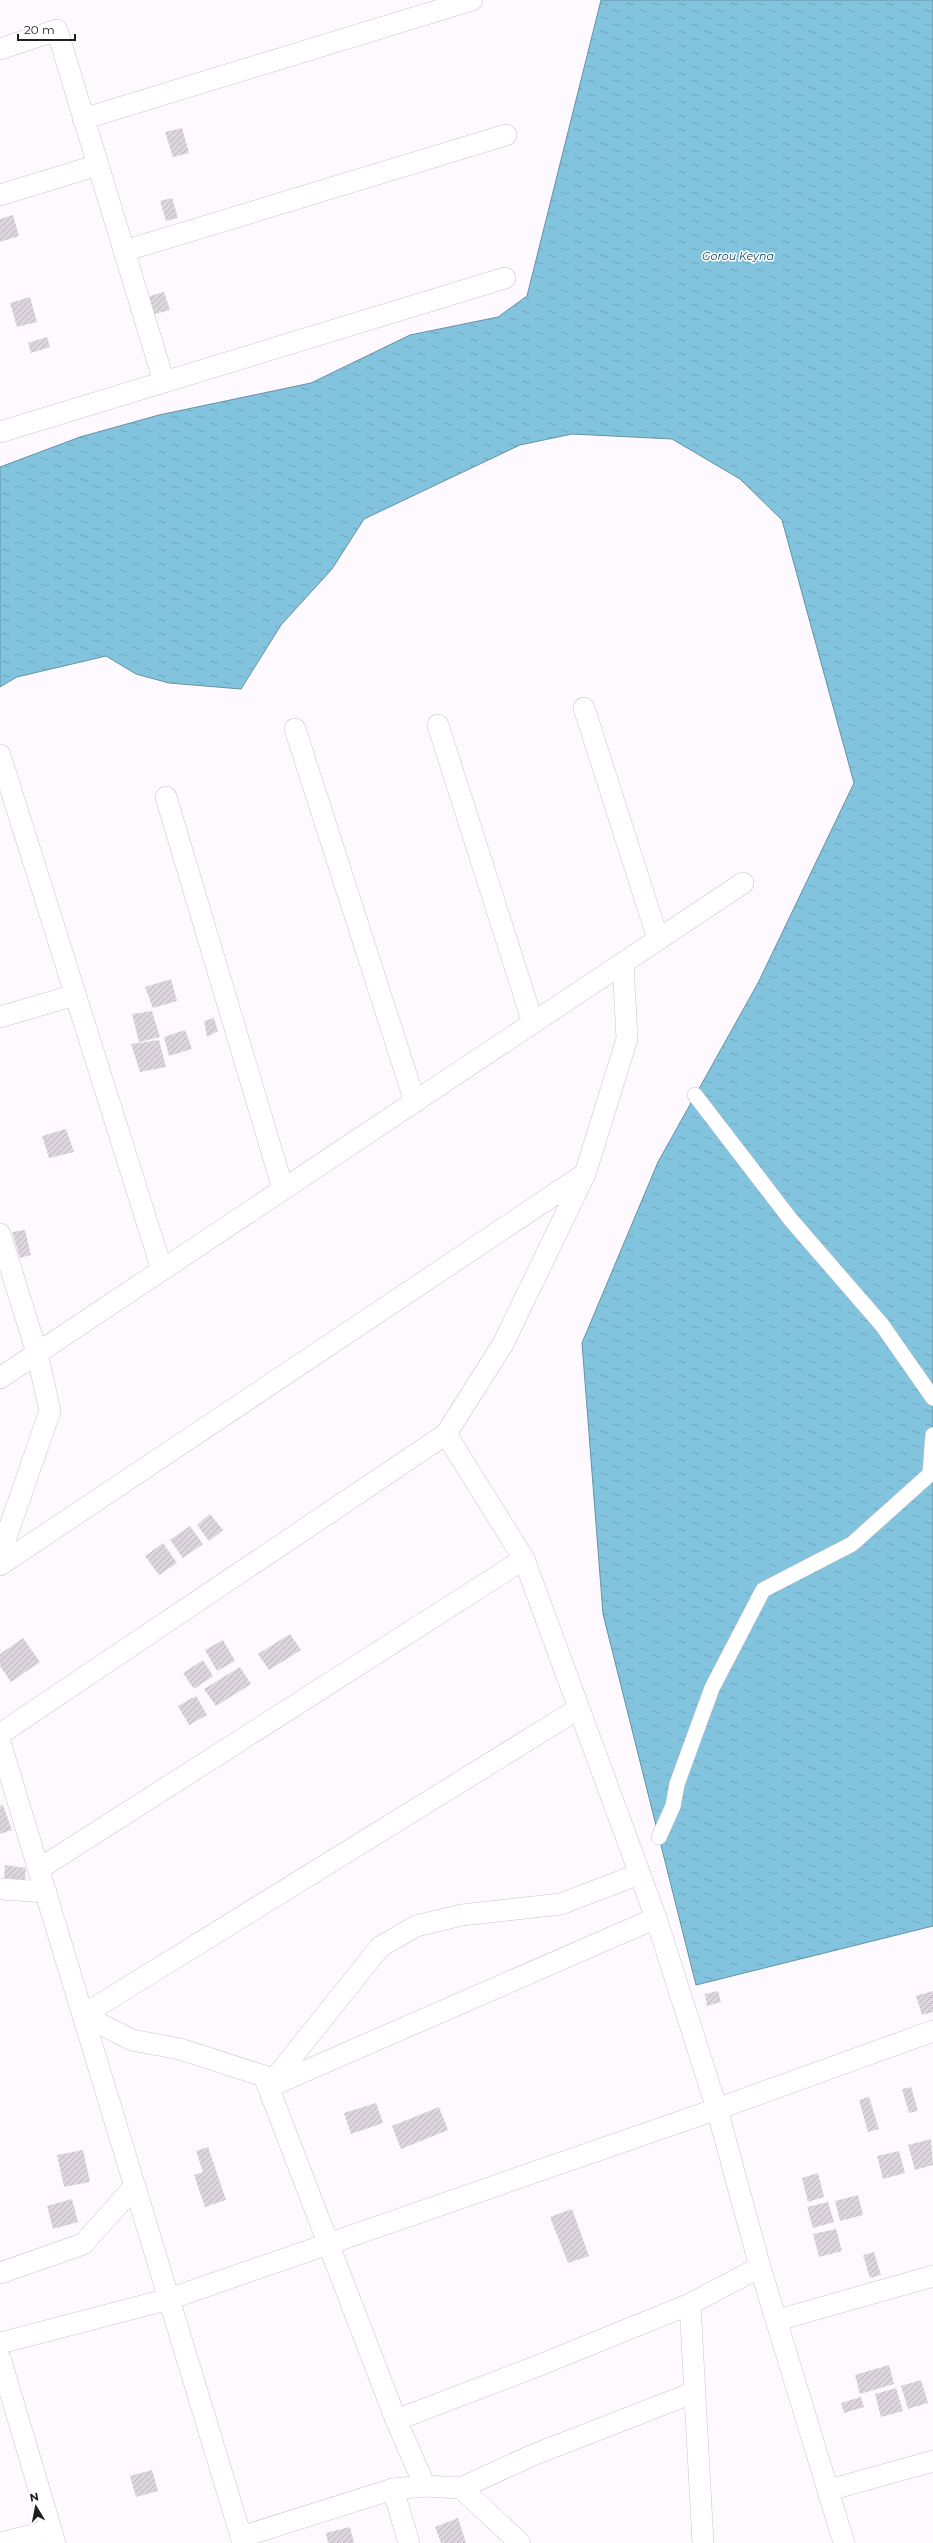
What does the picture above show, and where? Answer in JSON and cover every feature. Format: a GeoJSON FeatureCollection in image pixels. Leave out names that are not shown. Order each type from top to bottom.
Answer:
{"type":"FeatureCollection","features":[{"type":"Feature","properties":{"kind":"street"},"geometry":{"type":"LineString","coordinates":[[84,119],[472,0]]}},
{"type":"Feature","properties":{"kind":"street"},"geometry":{"type":"LineString","coordinates":[[0,49],[56,30],[164,382]]}},
{"type":"Feature","properties":{"kind":"street"},"geometry":{"type":"LineString","coordinates":[[124,251],[506,135]]}},
{"type":"Feature","properties":{"kind":"street"},"geometry":{"type":"LineString","coordinates":[[0,196],[98,165]]}},
{"type":"Feature","properties":{"kind":"street"},"geometry":{"type":"LineString","coordinates":[[0,432],[505,278]]}},
{"type":"Feature","properties":{"kind":"street"},"geometry":{"type":"LineString","coordinates":[[584,708],[658,939]]}},
{"type":"Feature","properties":{"kind":"street"},"geometry":{"type":"LineString","coordinates":[[438,725],[533,1023]]}},
{"type":"Feature","properties":{"kind":"street"},"geometry":{"type":"LineString","coordinates":[[295,729],[415,1102]]}},
{"type":"Feature","properties":{"kind":"street"},"geometry":{"type":"LineString","coordinates":[[0,755],[162,1270]]}},
{"type":"Feature","properties":{"kind":"street"},"geometry":{"type":"LineString","coordinates":[[166,797],[283,1190]]}},
{"type":"Feature","properties":{"kind":"street"},"geometry":{"type":"LineString","coordinates":[[0,1378],[743,883]]}},
{"type":"Feature","properties":{"kind":"street"},"geometry":{"type":"LineString","coordinates":[[0,1734],[446,1434],[503,1344],[585,1174],[627,1039],[623,963]]}},
{"type":"Feature","properties":{"kind":"street"},"geometry":{"type":"LineString","coordinates":[[0,1017],[75,995]]}},
{"type":"Feature","properties":{"kind":"street"},"geometry":{"type":"LineString","coordinates":[[695,1095],[791,1220],[882,1326],[933,1398]]}},
{"type":"Feature","properties":{"kind":"street"},"geometry":{"type":"LineString","coordinates":[[0,1566],[585,1174]]}},
{"type":"Feature","properties":{"kind":"street"},"geometry":{"type":"LineString","coordinates":[[0,1234],[37,1353],[50,1411],[0,1555]]}},
{"type":"Feature","properties":{"kind":"street"},"geometry":{"type":"LineString","coordinates":[[446,1434],[524,1560],[656,1918],[717,2109],[760,2267],[778,2320],[844,2543]]}},
{"type":"Feature","properties":{"kind":"street"},"geometry":{"type":"LineString","coordinates":[[659,1837],[673,1806],[677,1784],[712,1688],[763,1590],[852,1544],[930,1474],[933,1435]]}},
{"type":"Feature","properties":{"kind":"street"},"geometry":{"type":"LineString","coordinates":[[39,1870],[524,1560]]}},
{"type":"Feature","properties":{"kind":"street"},"geometry":{"type":"LineString","coordinates":[[83,2015],[578,1709]]}},
{"type":"Feature","properties":{"kind":"street"},"geometry":{"type":"LineString","coordinates":[[0,1742],[242,2540],[393,2489],[424,2486],[461,2488],[533,2455],[695,2392]]}},
{"type":"Feature","properties":{"kind":"street"},"geometry":{"type":"LineString","coordinates":[[268,2087],[380,1947],[416,1926],[462,1915],[562,1904],[639,1874]]}},
{"type":"Feature","properties":{"kind":"street"},"geometry":{"type":"LineString","coordinates":[[0,1889],[46,1892]]}},
{"type":"Feature","properties":{"kind":"street"},"geometry":{"type":"LineString","coordinates":[[268,2087],[656,1918]]}},
{"type":"Feature","properties":{"kind":"street"},"geometry":{"type":"LineString","coordinates":[[83,2015],[132,2040],[180,2048],[264,2076],[396,2420],[424,2486]]}},
{"type":"Feature","properties":{"kind":"street"},"geometry":{"type":"LineString","coordinates":[[0,2343],[169,2299],[717,2109],[933,2031]]}},
{"type":"Feature","properties":{"kind":"street"},"geometry":{"type":"LineString","coordinates":[[0,2273],[83,2244],[135,2186]]}},
{"type":"Feature","properties":{"kind":"street"},"geometry":{"type":"LineString","coordinates":[[396,2420],[535,2368],[690,2304],[760,2267]]}},
{"type":"Feature","properties":{"kind":"street"},"geometry":{"type":"LineString","coordinates":[[778,2320],[933,2276]]}},
{"type":"Feature","properties":{"kind":"street"},"geometry":{"type":"LineString","coordinates":[[690,2304],[703,2543]]}},
{"type":"Feature","properties":{"kind":"street"},"geometry":{"type":"LineString","coordinates":[[0,2358],[53,2536],[1,2543]]}},
{"type":"Feature","properties":{"kind":"street"},"geometry":{"type":"LineString","coordinates":[[829,2490],[933,2461]]}},
{"type":"Feature","properties":{"kind":"street"},"geometry":{"type":"LineString","coordinates":[[461,2488],[520,2543]]}},
{"type":"Feature","properties":{"kind":"street"},"geometry":{"type":"LineString","coordinates":[[393,2489],[409,2543]]}},
{"type":"Feature","properties":{"kind":"water","name":"Gorou Keyna"},"geometry":{"type":"Polygon","coordinates":[[[601,0],[933,0],[933,1926],[696,1985],[603,1614],[582,1343],[658,1162],[758,983],[854,783],[782,520],[740,479],[672,439],[572,434],[520,445],[364,519],[332,569],[281,625],[241,689],[169,683],[136,674],[106,656],[17,677],[0,687],[0,467],[80,437],[159,415],[311,383],[410,335],[498,317],[527,296],[601,0]]]}},
{"type":"Feature","properties":{"kind":"building"},"geometry":{"type":"Polygon","coordinates":[[[182,128],[189,153],[173,157],[165,132],[182,128]]]}},
{"type":"Feature","properties":{"kind":"building"},"geometry":{"type":"Polygon","coordinates":[[[172,198],[178,218],[166,221],[160,201],[172,198]]]}},
{"type":"Feature","properties":{"kind":"building"},"geometry":{"type":"Polygon","coordinates":[[[13,215],[19,236],[0,242],[0,219],[13,215]]]}},
{"type":"Feature","properties":{"kind":"building"},"geometry":{"type":"Polygon","coordinates":[[[164,292],[170,310],[151,315],[146,297],[164,292]]]}},
{"type":"Feature","properties":{"kind":"building"},"geometry":{"type":"Polygon","coordinates":[[[30,297],[37,322],[17,327],[10,303],[30,297]]]}},
{"type":"Feature","properties":{"kind":"building"},"geometry":{"type":"Polygon","coordinates":[[[47,337],[50,347],[31,353],[28,343],[47,337]]]}},
{"type":"Feature","properties":{"kind":"building"},"geometry":{"type":"Polygon","coordinates":[[[171,979],[177,1001],[153,1008],[145,987],[171,979]]]}},
{"type":"Feature","properties":{"kind":"building"},"geometry":{"type":"Polygon","coordinates":[[[152,1011],[160,1037],[139,1042],[132,1014],[152,1011]]]}},
{"type":"Feature","properties":{"kind":"building"},"geometry":{"type":"Polygon","coordinates":[[[214,1018],[218,1031],[207,1037],[204,1021],[214,1018]]]}},
{"type":"Feature","properties":{"kind":"building"},"geometry":{"type":"Polygon","coordinates":[[[185,1030],[192,1049],[169,1056],[164,1037],[185,1030]]]}},
{"type":"Feature","properties":{"kind":"building"},"geometry":{"type":"Polygon","coordinates":[[[159,1040],[166,1067],[140,1072],[131,1044],[159,1040]]]}},
{"type":"Feature","properties":{"kind":"building"},"geometry":{"type":"Polygon","coordinates":[[[66,1129],[74,1152],[49,1158],[42,1136],[66,1129]]]}},
{"type":"Feature","properties":{"kind":"building"},"geometry":{"type":"Polygon","coordinates":[[[25,1230],[31,1255],[20,1258],[12,1232],[25,1230]]]}},
{"type":"Feature","properties":{"kind":"building"},"geometry":{"type":"Polygon","coordinates":[[[210,1514],[223,1530],[209,1541],[197,1525],[210,1514]]]}},
{"type":"Feature","properties":{"kind":"building"},"geometry":{"type":"Polygon","coordinates":[[[190,1526],[203,1544],[183,1558],[170,1540],[190,1526]]]}},
{"type":"Feature","properties":{"kind":"building"},"geometry":{"type":"Polygon","coordinates":[[[163,1543],[177,1563],[159,1575],[145,1556],[163,1543]]]}},
{"type":"Feature","properties":{"kind":"building"},"geometry":{"type":"Polygon","coordinates":[[[290,1634],[301,1650],[269,1670],[258,1654],[290,1634]]]}},
{"type":"Feature","properties":{"kind":"building"},"geometry":{"type":"Polygon","coordinates":[[[23,1638],[40,1662],[11,1682],[0,1666],[0,1654],[23,1638]]]}},
{"type":"Feature","properties":{"kind":"building"},"geometry":{"type":"Polygon","coordinates":[[[223,1640],[235,1661],[217,1671],[205,1650],[223,1640]]]}},
{"type":"Feature","properties":{"kind":"building"},"geometry":{"type":"Polygon","coordinates":[[[203,1660],[213,1676],[194,1689],[183,1673],[203,1660]]]}},
{"type":"Feature","properties":{"kind":"building"},"geometry":{"type":"Polygon","coordinates":[[[240,1667],[251,1684],[216,1706],[204,1689],[240,1667]]]}},
{"type":"Feature","properties":{"kind":"building"},"geometry":{"type":"Polygon","coordinates":[[[196,1696],[207,1715],[189,1725],[178,1706],[196,1696]]]}},
{"type":"Feature","properties":{"kind":"building"},"geometry":{"type":"Polygon","coordinates":[[[3,1805],[12,1830],[0,1834],[0,1806],[3,1805]]]}},
{"type":"Feature","properties":{"kind":"building"},"geometry":{"type":"Polygon","coordinates":[[[5,1865],[26,1868],[25,1880],[4,1878],[5,1865]]]}},
{"type":"Feature","properties":{"kind":"building"},"geometry":{"type":"Polygon","coordinates":[[[718,1991],[721,2002],[707,2006],[705,1994],[718,1991]]]}},
{"type":"Feature","properties":{"kind":"building"},"geometry":{"type":"Polygon","coordinates":[[[933,1991],[933,2012],[922,2015],[916,1996],[933,1991]]]}},
{"type":"Feature","properties":{"kind":"building"},"geometry":{"type":"Polygon","coordinates":[[[911,2087],[918,2111],[909,2113],[902,2089],[911,2087]]]}},
{"type":"Feature","properties":{"kind":"building"},"geometry":{"type":"Polygon","coordinates":[[[869,2097],[879,2129],[868,2132],[859,2100],[869,2097]]]}},
{"type":"Feature","properties":{"kind":"building"},"geometry":{"type":"Polygon","coordinates":[[[376,2103],[383,2123],[351,2134],[344,2113],[376,2103]]]}},
{"type":"Feature","properties":{"kind":"building"},"geometry":{"type":"Polygon","coordinates":[[[439,2107],[448,2130],[401,2149],[392,2126],[439,2107]]]}},
{"type":"Feature","properties":{"kind":"building"},"geometry":{"type":"Polygon","coordinates":[[[931,2139],[933,2165],[915,2170],[908,2145],[931,2139]]]}},
{"type":"Feature","properties":{"kind":"building"},"geometry":{"type":"Polygon","coordinates":[[[208,2147],[226,2200],[205,2207],[194,2175],[203,2172],[196,2151],[208,2147]]]}},
{"type":"Feature","properties":{"kind":"building"},"geometry":{"type":"Polygon","coordinates":[[[83,2150],[90,2182],[64,2187],[57,2155],[83,2150]]]}},
{"type":"Feature","properties":{"kind":"building"},"geometry":{"type":"Polygon","coordinates":[[[899,2151],[905,2173],[883,2179],[877,2156],[899,2151]]]}},
{"type":"Feature","properties":{"kind":"building"},"geometry":{"type":"Polygon","coordinates":[[[818,2173],[824,2197],[808,2202],[802,2178],[818,2173]]]}},
{"type":"Feature","properties":{"kind":"building"},"geometry":{"type":"Polygon","coordinates":[[[858,2195],[863,2215],[840,2221],[835,2201],[858,2195]]]}},
{"type":"Feature","properties":{"kind":"building"},"geometry":{"type":"Polygon","coordinates":[[[72,2199],[78,2222],[53,2229],[47,2206],[72,2199]]]}},
{"type":"Feature","properties":{"kind":"building"},"geometry":{"type":"Polygon","coordinates":[[[828,2202],[834,2222],[813,2228],[807,2207],[828,2202]]]}},
{"type":"Feature","properties":{"kind":"building"},"geometry":{"type":"Polygon","coordinates":[[[572,2209],[589,2256],[568,2263],[550,2217],[572,2209]]]}},
{"type":"Feature","properties":{"kind":"building"},"geometry":{"type":"Polygon","coordinates":[[[836,2229],[842,2251],[819,2257],[813,2234],[836,2229]]]}},
{"type":"Feature","properties":{"kind":"building"},"geometry":{"type":"Polygon","coordinates":[[[874,2252],[881,2275],[870,2278],[863,2255],[874,2252]]]}},
{"type":"Feature","properties":{"kind":"building"},"geometry":{"type":"Polygon","coordinates":[[[889,2365],[894,2384],[860,2394],[855,2375],[889,2365]]]}},
{"type":"Feature","properties":{"kind":"building"},"geometry":{"type":"Polygon","coordinates":[[[921,2380],[928,2403],[908,2409],[901,2386],[921,2380]]]}},
{"type":"Feature","properties":{"kind":"building"},"geometry":{"type":"Polygon","coordinates":[[[896,2388],[903,2411],[881,2417],[875,2394],[896,2388]]]}},
{"type":"Feature","properties":{"kind":"building"},"geometry":{"type":"Polygon","coordinates":[[[861,2397],[864,2407],[844,2413],[841,2403],[861,2397]]]}},
{"type":"Feature","properties":{"kind":"building"},"geometry":{"type":"Polygon","coordinates":[[[152,2470],[158,2491],[136,2497],[130,2476],[152,2470]]]}},
{"type":"Feature","properties":{"kind":"building"},"geometry":{"type":"Polygon","coordinates":[[[458,2518],[466,2543],[441,2543],[435,2527],[458,2518]]]}},
{"type":"Feature","properties":{"kind":"building"},"geometry":{"type":"Polygon","coordinates":[[[350,2527],[354,2543],[328,2543],[326,2533],[350,2527]]]}}]}
